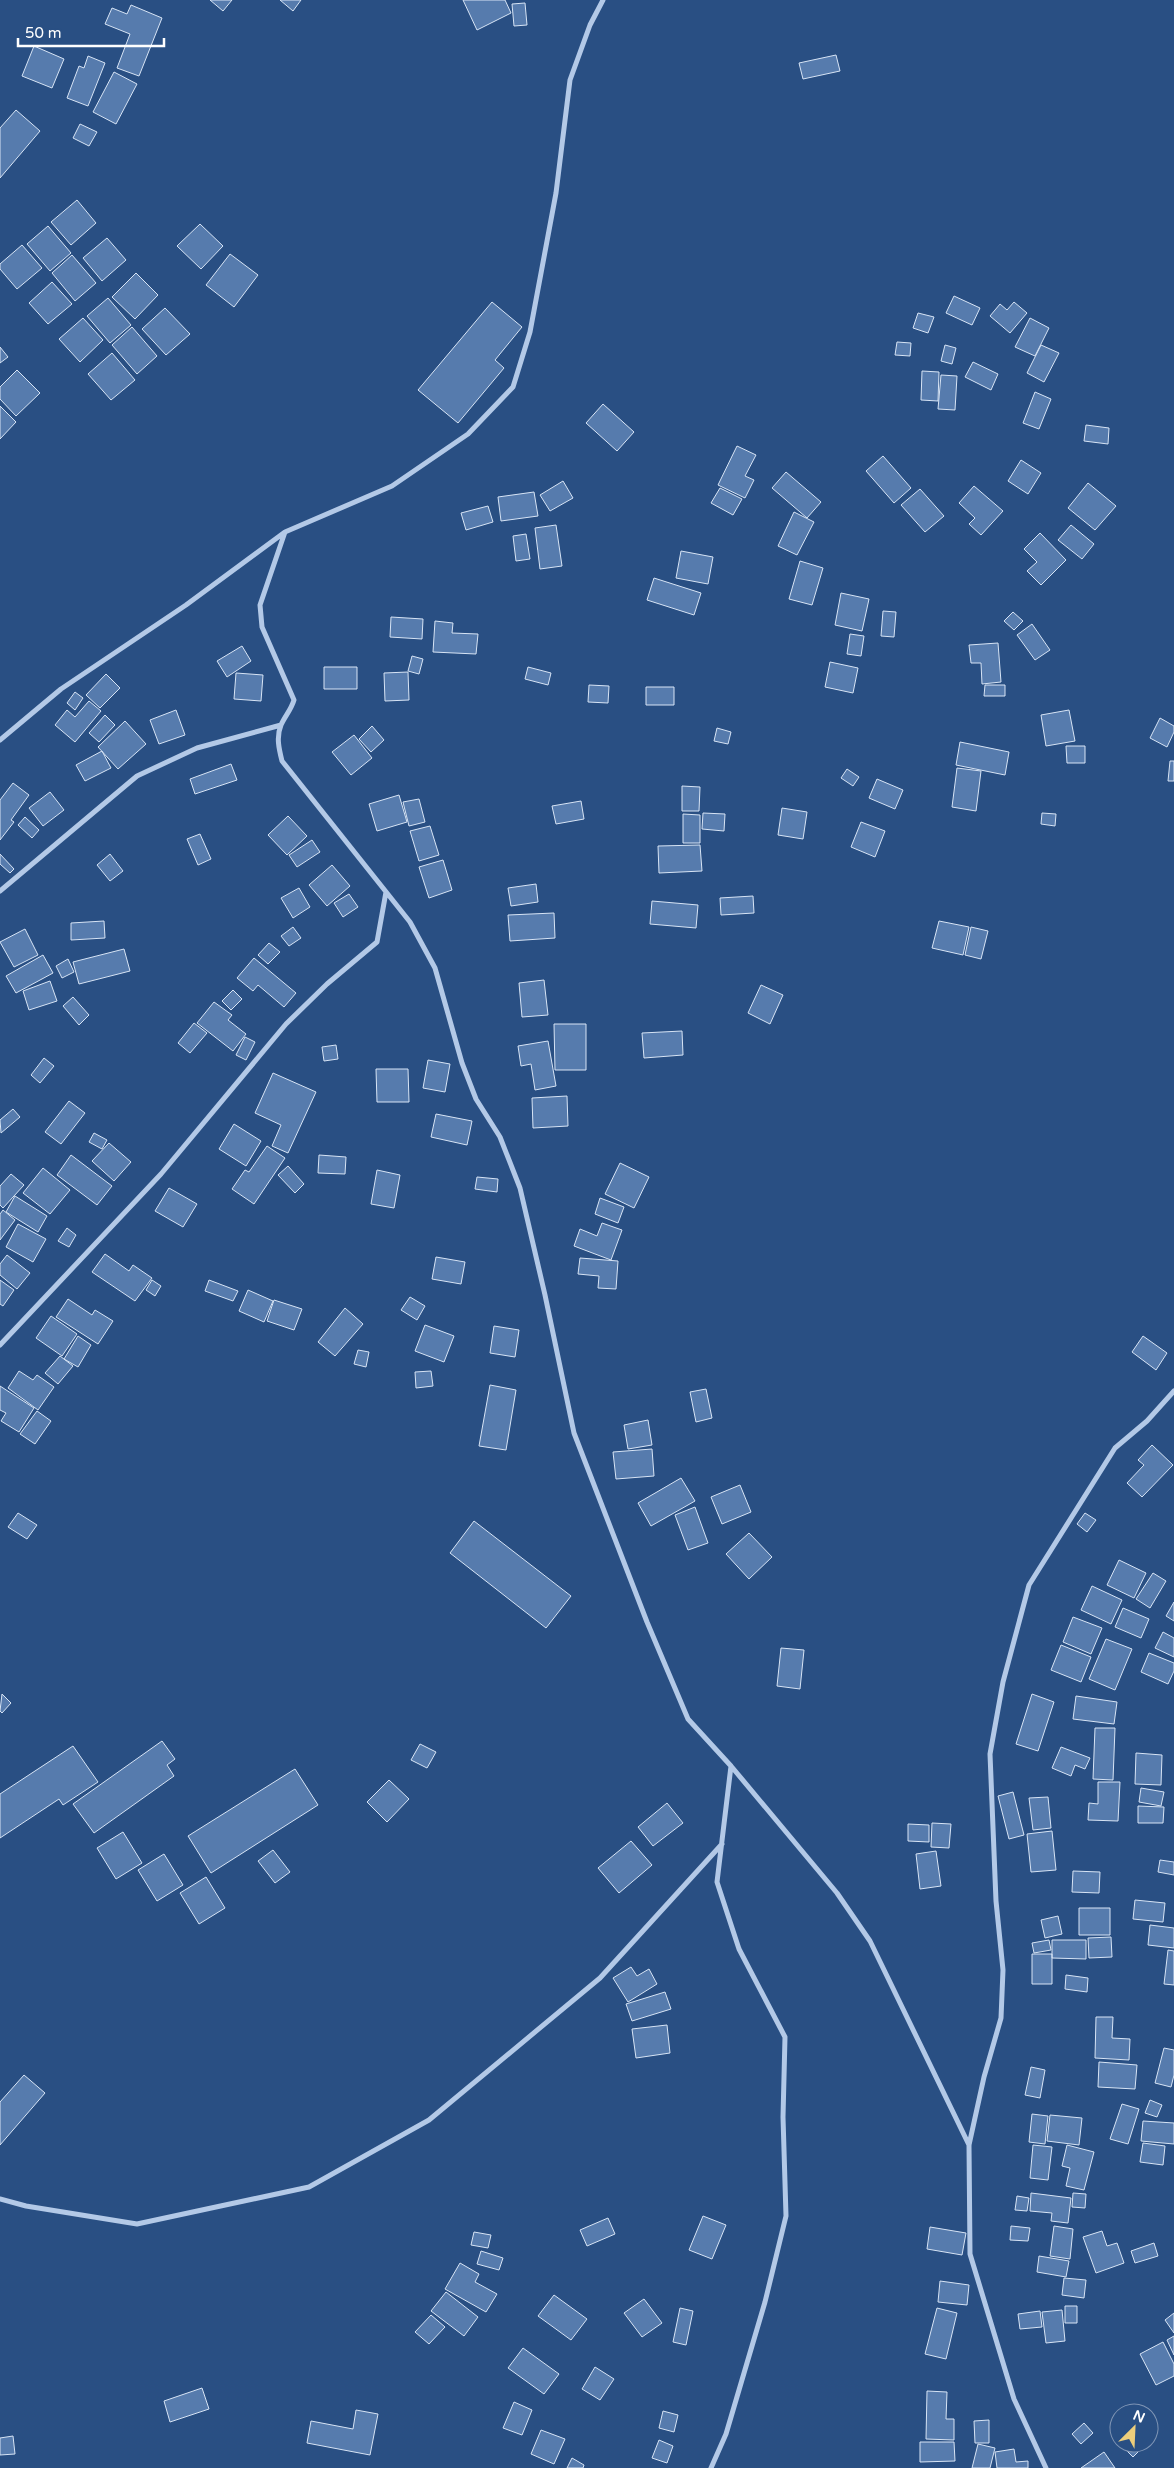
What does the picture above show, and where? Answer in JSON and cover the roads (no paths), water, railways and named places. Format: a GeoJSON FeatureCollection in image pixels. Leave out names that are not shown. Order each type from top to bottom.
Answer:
{"type":"FeatureCollection","features":[{"type":"Feature","properties":{"kind":"street"},"geometry":{"type":"LineString","coordinates":[[0,740],[61,689],[186,605],[285,532],[392,486],[468,434],[513,387],[530,332],[556,193],[570,80],[590,25],[603,0]]}},
{"type":"Feature","properties":{"kind":"street"},"geometry":{"type":"LineString","coordinates":[[285,532],[260,605],[262,627],[294,700],[291,711],[281,725],[278,742],[282,761],[410,922],[435,968],[462,1063],[476,1099],[500,1138],[520,1188],[574,1433],[647,1622],[688,1719],[731,1766],[837,1892],[870,1940],[969,2145]]}},
{"type":"Feature","properties":{"kind":"street"},"geometry":{"type":"LineString","coordinates":[[0,891],[137,776],[197,748],[281,725]]}},
{"type":"Feature","properties":{"kind":"street"},"geometry":{"type":"LineString","coordinates":[[0,1345],[160,1174],[286,1024],[327,984],[377,942],[386,892]]}},
{"type":"Feature","properties":{"kind":"street"},"geometry":{"type":"LineString","coordinates":[[1046,2468],[1014,2399],[970,2254],[969,2145],[984,2077],[1001,2018],[1003,1970],[996,1902],[990,1754],[1005,1673],[1029,1585],[1115,1448],[1147,1420],[1174,1392]]}},
{"type":"Feature","properties":{"kind":"street"},"geometry":{"type":"LineString","coordinates":[[711,2468],[729,2424],[765,2302],[786,2216],[782,2118],[785,2037],[739,1949],[717,1882],[731,1766]]}},
{"type":"Feature","properties":{"kind":"street"},"geometry":{"type":"LineString","coordinates":[[0,2198],[26,2206],[137,2224],[309,2187],[429,2120],[600,1978],[722,1844]]}}]}
